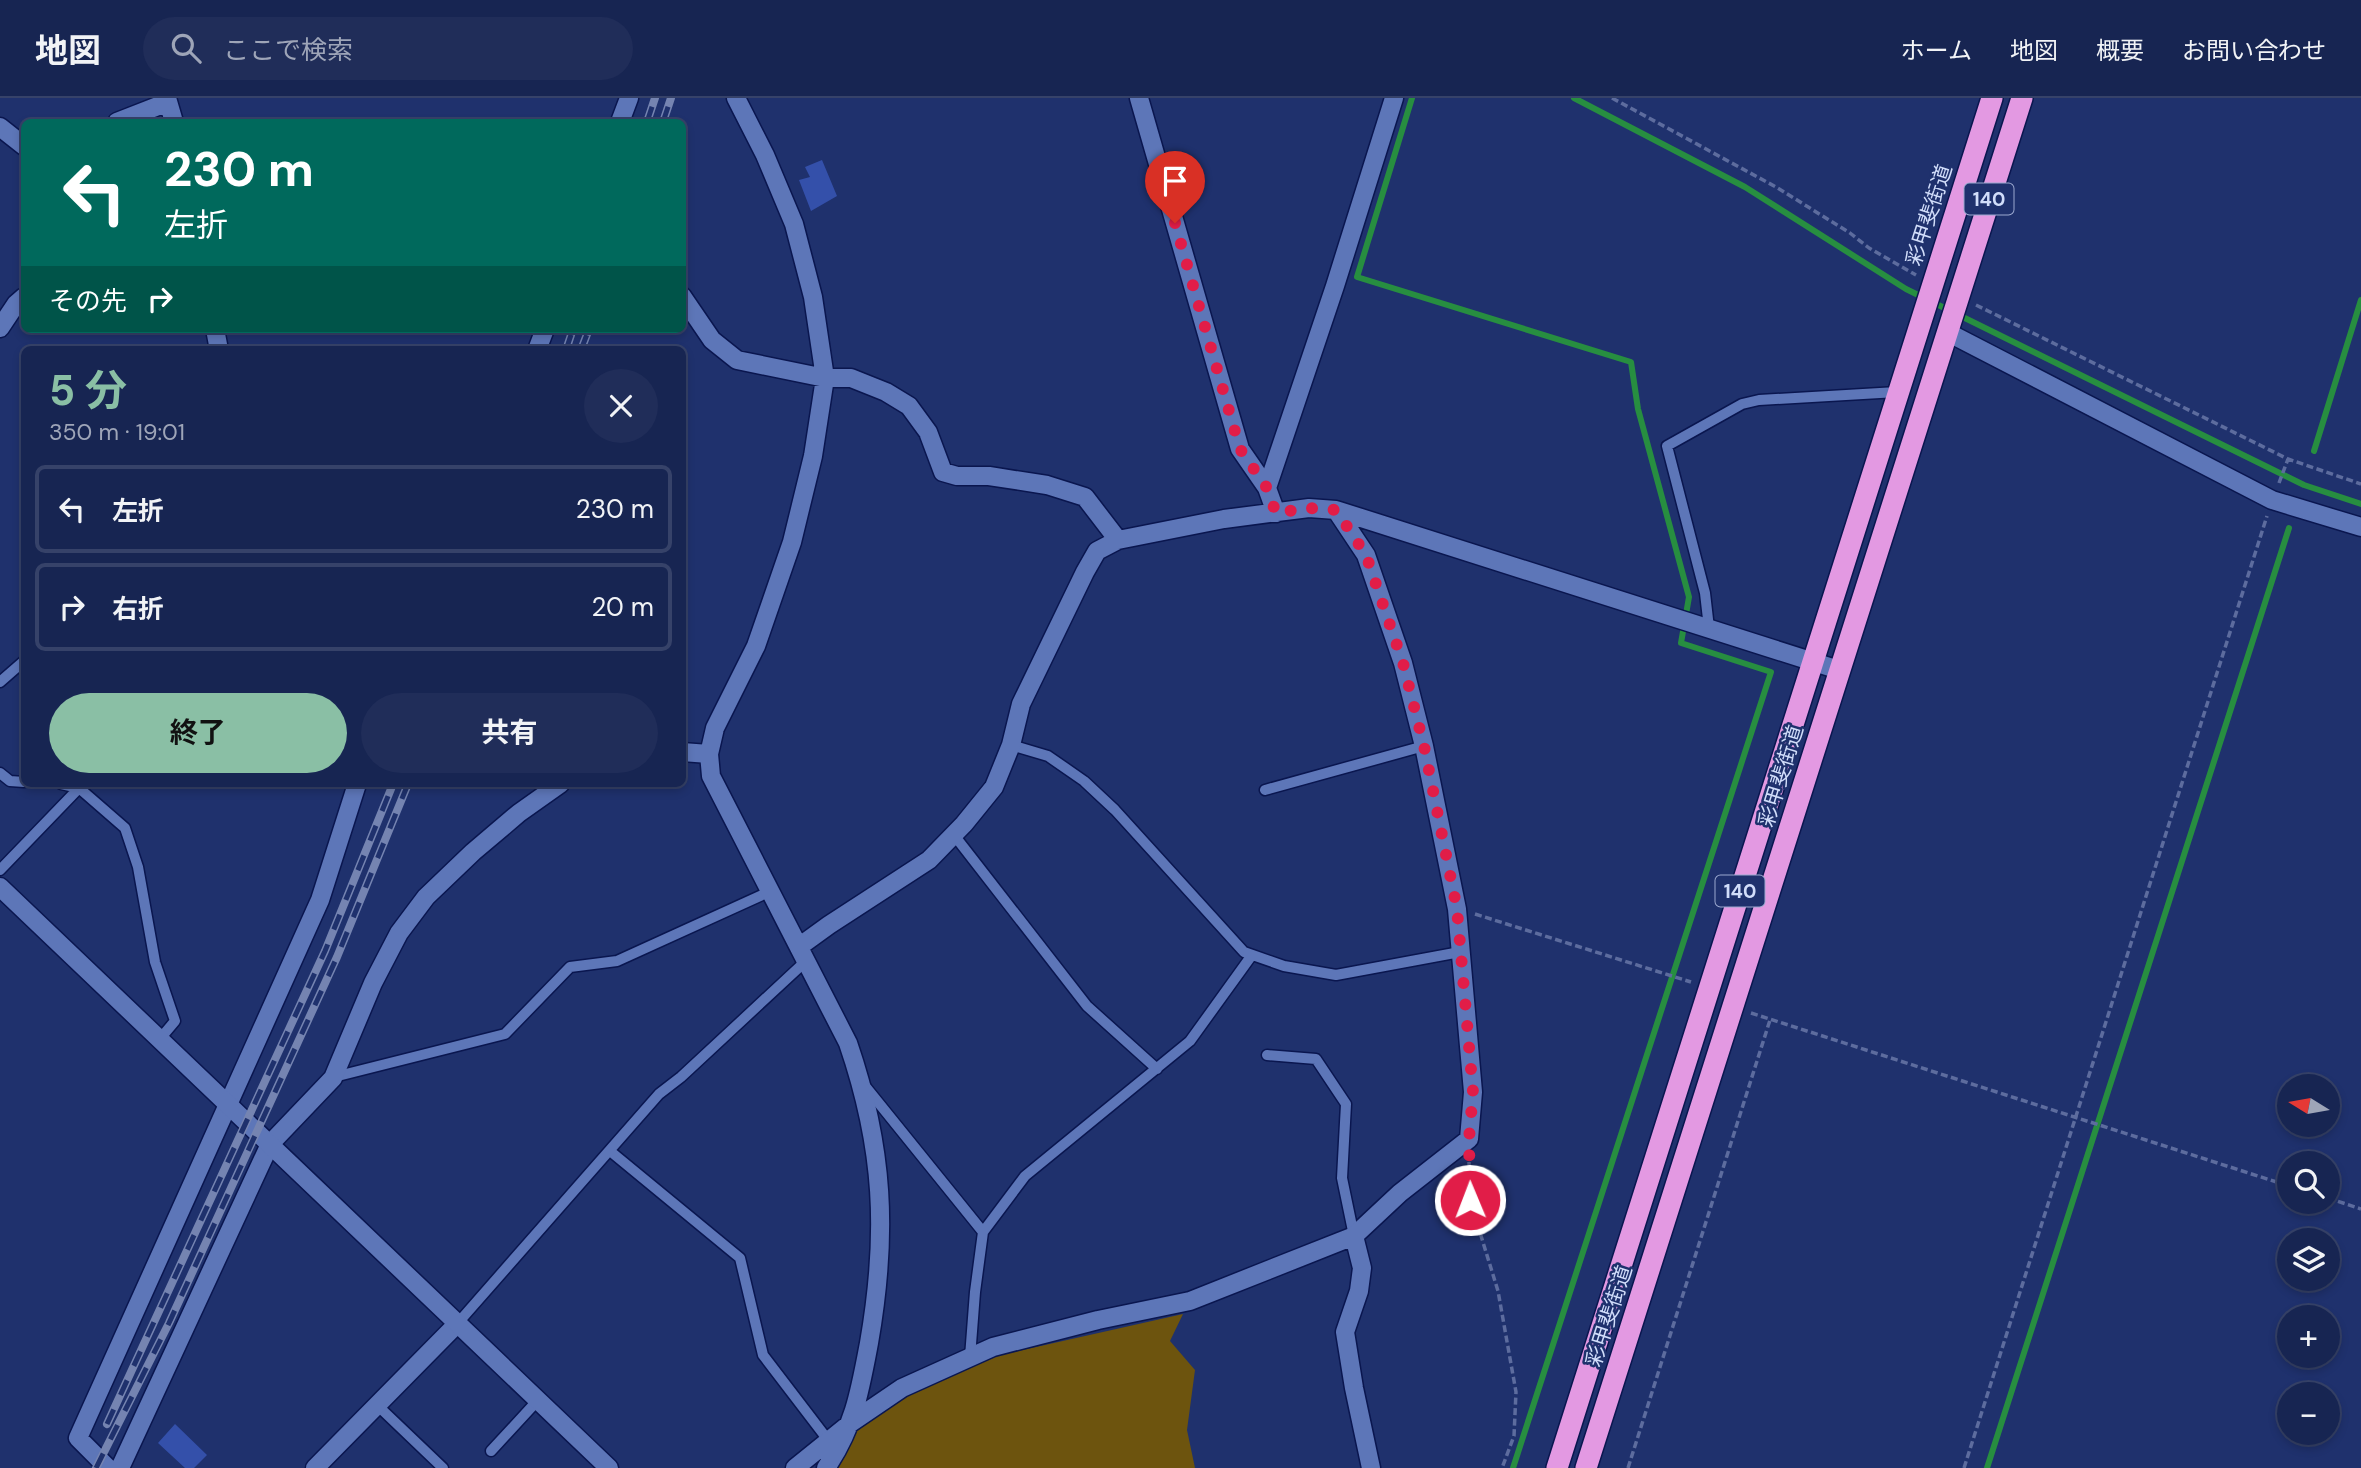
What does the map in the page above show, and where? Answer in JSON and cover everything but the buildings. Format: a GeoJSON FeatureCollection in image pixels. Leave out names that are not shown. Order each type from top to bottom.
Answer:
{"type":"FeatureCollection","features":[{"type":"Feature","properties":{"kind":"highway","name":"彩甲斐街道"},"geometry":{"type":"LineString","coordinates":[[1558,1468],[1992,98]]}},
{"type":"Feature","properties":{"kind":"highway","name":"彩甲斐街道"},"geometry":{"type":"LineString","coordinates":[[1586,1468],[2022,98]]}},
{"type":"Feature","properties":{"kind":"street"},"geometry":{"type":"LineString","coordinates":[[621,119],[629,98]]}},
{"type":"Feature","properties":{"kind":"street"},"geometry":{"type":"LineString","coordinates":[[736,98],[765,155],[794,224],[813,297],[825,378],[813,456],[792,542],[756,646],[715,728],[709,754],[711,776],[848,1043],[872,1128],[879,1173],[881,1232],[875,1308],[863,1378],[852,1422],[825,1468]]}},
{"type":"Feature","properties":{"kind":"street"},"geometry":{"type":"LineString","coordinates":[[1139,98],[1240,449],[1267,488],[1276,513]]}},
{"type":"Feature","properties":{"kind":"street"},"geometry":{"type":"LineString","coordinates":[[1267,488],[1335,286],[1394,98]]}},
{"type":"Feature","properties":{"kind":"street"},"geometry":{"type":"LineString","coordinates":[[124,119],[167,100],[173,119]]}},
{"type":"Feature","properties":{"kind":"street"},"geometry":{"type":"LineString","coordinates":[[0,127],[21,144]]}},
{"type":"Feature","properties":{"kind":"street"},"geometry":{"type":"LineString","coordinates":[[0,328],[21,300]]}},
{"type":"Feature","properties":{"kind":"street"},"geometry":{"type":"LineString","coordinates":[[686,302],[712,340],[737,360],[825,378],[850,378],[886,391],[909,406],[928,432],[943,472],[957,476],[989,476],[1047,485],[1085,497],[1118,540]]}},
{"type":"Feature","properties":{"kind":"street"},"geometry":{"type":"LineString","coordinates":[[1948,329],[2272,500],[2361,527]]}},
{"type":"Feature","properties":{"kind":"street"},"geometry":{"type":"LineString","coordinates":[[804,953],[829,925],[929,860],[994,787],[1011,745],[1020,704],[1085,572],[1097,551],[1118,540],[1224,519],[1309,508],[1336,510],[1839,670]]}},
{"type":"Feature","properties":{"kind":"street"},"geometry":{"type":"LineString","coordinates":[[794,1468],[852,1422],[902,1388],[993,1347],[1098,1320],[1190,1301],[1354,1236],[1400,1193],[1469,1139],[1473,1092],[1457,909],[1424,746],[1403,663],[1366,555],[1336,510]]}},
{"type":"Feature","properties":{"kind":"street"},"geometry":{"type":"LineString","coordinates":[[686,752],[709,754]]}},
{"type":"Feature","properties":{"kind":"street"},"geometry":{"type":"LineString","coordinates":[[108,1468],[78,1438],[320,901],[356,787]]}},
{"type":"Feature","properties":{"kind":"street"},"geometry":{"type":"LineString","coordinates":[[120,1468],[270,1144],[333,1077],[378,973],[399,933],[426,897],[519,813],[556,787]]}},
{"type":"Feature","properties":{"kind":"street"},"geometry":{"type":"LineString","coordinates":[[0,887],[609,1468]]}},
{"type":"Feature","properties":{"kind":"street"},"geometry":{"type":"LineString","coordinates":[[1354,1236],[1362,1268],[1359,1291],[1345,1332],[1371,1468]]}},
{"type":"Feature","properties":{"kind":"street"},"geometry":{"type":"LineString","coordinates":[[314,1468],[457,1324]]}},
{"type":"Feature","properties":{"kind":"lane"},"geometry":{"type":"LineString","coordinates":[[1704,626],[1705,593],[1667,446],[1742,404],[1897,392]]}},
{"type":"Feature","properties":{"kind":"lane"},"geometry":{"type":"LineString","coordinates":[[0,682],[21,664]]}},
{"type":"Feature","properties":{"kind":"lane"},"geometry":{"type":"LineString","coordinates":[[1011,745],[1048,756],[1084,781],[1115,810],[1244,952],[1284,966],[1336,975],[1460,951]]}},
{"type":"Feature","properties":{"kind":"lane"},"geometry":{"type":"LineString","coordinates":[[1265,790],[1424,746]]}},
{"type":"Feature","properties":{"kind":"lane"},"geometry":{"type":"LineString","coordinates":[[0,773],[10,781],[21,782]]}},
{"type":"Feature","properties":{"kind":"lane"},"geometry":{"type":"LineString","coordinates":[[0,870],[79,787]]}},
{"type":"Feature","properties":{"kind":"lane"},"geometry":{"type":"LineString","coordinates":[[81,787],[125,828],[138,867],[155,962],[175,1021],[159,1040]]}},
{"type":"Feature","properties":{"kind":"lane"},"geometry":{"type":"LineString","coordinates":[[954,835],[1087,1006],[1157,1069]]}},
{"type":"Feature","properties":{"kind":"lane"},"geometry":{"type":"LineString","coordinates":[[333,1077],[505,1034],[570,967],[617,961],[771,891]]}},
{"type":"Feature","properties":{"kind":"lane"},"geometry":{"type":"LineString","coordinates":[[457,1324],[659,1094],[681,1077],[804,953]]}},
{"type":"Feature","properties":{"kind":"lane"},"geometry":{"type":"LineString","coordinates":[[971,1357],[975,1293],[983,1232],[1025,1176],[1190,1041],[1252,955]]}},
{"type":"Feature","properties":{"kind":"lane"},"geometry":{"type":"LineString","coordinates":[[1267,1055],[1316,1059],[1346,1104],[1342,1178],[1354,1236]]}},
{"type":"Feature","properties":{"kind":"lane"},"geometry":{"type":"LineString","coordinates":[[860,1080],[983,1232]]}},
{"type":"Feature","properties":{"kind":"lane"},"geometry":{"type":"LineString","coordinates":[[610,1152],[740,1258],[763,1355],[828,1440]]}},
{"type":"Feature","properties":{"kind":"lane"},"geometry":{"type":"LineString","coordinates":[[491,1451],[538,1400]]}},
{"type":"Feature","properties":{"kind":"lane"},"geometry":{"type":"LineString","coordinates":[[376,1405],[443,1468]]}},
{"type":"Feature","properties":{"kind":"path"},"geometry":{"type":"LineString","coordinates":[[1612,98],[1776,187],[1911,273],[1933,284]]}},
{"type":"Feature","properties":{"kind":"path"},"geometry":{"type":"LineString","coordinates":[[1958,298],[2288,459],[2361,484]]}},
{"type":"Feature","properties":{"kind":"path"},"geometry":{"type":"LineString","coordinates":[[1964,1468],[2272,500],[2288,459]]}},
{"type":"Feature","properties":{"kind":"path"},"geometry":{"type":"LineString","coordinates":[[1457,909],[1686,980]]}},
{"type":"Feature","properties":{"kind":"path"},"geometry":{"type":"LineString","coordinates":[[1734,1007],[2277,1182]]}},
{"type":"Feature","properties":{"kind":"path"},"geometry":{"type":"LineString","coordinates":[[1628,1468],[1770,1020]]}},
{"type":"Feature","properties":{"kind":"path"},"geometry":{"type":"LineString","coordinates":[[1469,1139],[1470,1200],[1498,1291],[1516,1392],[1514,1436],[1502,1468]]}},
{"type":"Feature","properties":{"kind":"path"},"geometry":{"type":"LineString","coordinates":[[2340,1202],[2361,1209]]}},
{"type":"Feature","properties":{"kind":"shaded area"},"geometry":{"type":"Polygon","coordinates":[[[1183,1314],[1170,1341],[1195,1370],[1187,1430],[1195,1468],[825,1468],[852,1426],[913,1392],[1000,1355],[1183,1314]]]}},
{"type":"Feature","properties":{"kind":"waterway"},"geometry":{"type":"LineString","coordinates":[[1412,98],[1357,277],[1631,362],[1638,409],[1689,597],[1681,643],[1771,672],[1513,1468]]}},
{"type":"Feature","properties":{"kind":"waterway"},"geometry":{"type":"LineString","coordinates":[[1574,98],[1745,187],[1906,289],[2304,485],[2361,504]]}},
{"type":"Feature","properties":{"kind":"waterway"},"geometry":{"type":"LineString","coordinates":[[2314,451],[2361,300]]}},
{"type":"Feature","properties":{"kind":"waterway"},"geometry":{"type":"LineString","coordinates":[[1987,1468],[2289,528]]}},
{"type":"Feature","properties":{"kind":"railway"},"geometry":{"type":"LineString","coordinates":[[648,119],[655,98]]}},
{"type":"Feature","properties":{"kind":"railway"},"geometry":{"type":"LineString","coordinates":[[664,119],[671,98]]}},
{"type":"Feature","properties":{"kind":"railway"},"geometry":{"type":"LineString","coordinates":[[567,346],[572,333]]}},
{"type":"Feature","properties":{"kind":"railway"},"geometry":{"type":"LineString","coordinates":[[583,346],[587,333]]}},
{"type":"Feature","properties":{"kind":"railway"},"geometry":{"type":"LineString","coordinates":[[107,1424],[325,951],[392,787]]}},
{"type":"Feature","properties":{"kind":"railway"},"geometry":{"type":"LineString","coordinates":[[96,1468],[169,1323],[337,957],[407,787]]}},
{"type":"Feature","properties":{"kind":"route"},"geometry":{"type":"LineString","coordinates":[[1175,223],[1240,449],[1267,488],[1276,513],[1309,508],[1336,510],[1366,555],[1403,663],[1424,746],[1457,909],[1473,1092],[1469,1139],[1470,1200]]}}]}
